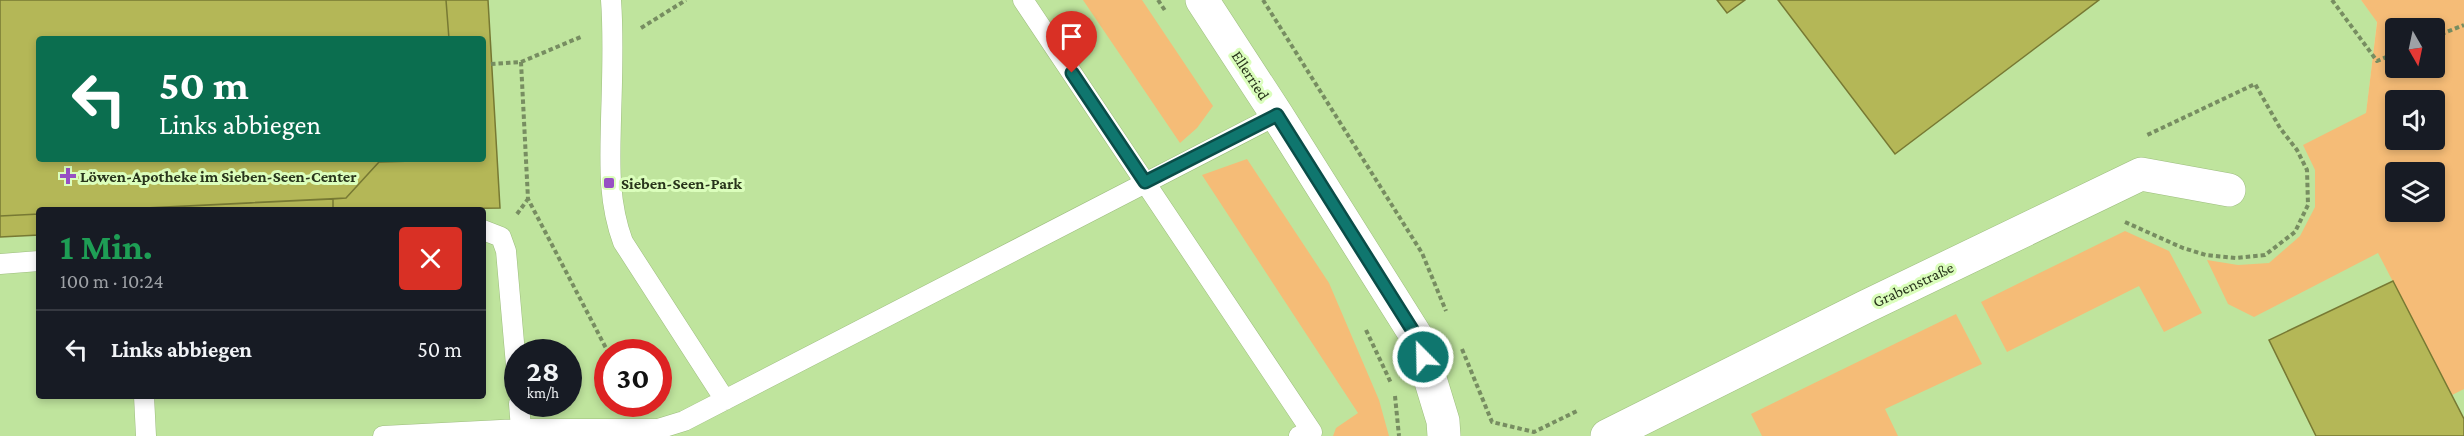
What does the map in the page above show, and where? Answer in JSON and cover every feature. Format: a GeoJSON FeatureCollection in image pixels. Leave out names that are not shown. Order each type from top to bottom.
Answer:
{"type":"FeatureCollection","features":[{"type":"Feature","properties":{"kind":"street","name":"Ellerried"},"geometry":{"type":"LineString","coordinates":[[1202,0],[1418,339],[1443,421],[1444,436]]}},
{"type":"Feature","properties":{"kind":"street","name":"Grabenstraße"},"geometry":{"type":"LineString","coordinates":[[1607,436],[1865,307],[2141,174],[2229,190]]}},
{"type":"Feature","properties":{"kind":"lane"},"geometry":{"type":"LineString","coordinates":[[611,0],[614,32],[609,183],[615,220],[623,242],[725,400]]}},
{"type":"Feature","properties":{"kind":"lane"},"geometry":{"type":"LineString","coordinates":[[1023,0],[1312,432],[1299,436]]}},
{"type":"Feature","properties":{"kind":"lane"},"geometry":{"type":"LineString","coordinates":[[382,436],[521,429],[632,433],[658,429],[684,421],[969,276],[1067,222],[1277,115]]}},
{"type":"Feature","properties":{"kind":"lane"},"geometry":{"type":"LineString","coordinates":[[486,231],[501,237],[506,251],[514,339]]}},
{"type":"Feature","properties":{"kind":"lane"},"geometry":{"type":"LineString","coordinates":[[0,264],[36,261]]}},
{"type":"Feature","properties":{"kind":"lane"},"geometry":{"type":"LineString","coordinates":[[144,399],[146,436]]}},
{"type":"Feature","properties":{"kind":"lane"},"geometry":{"type":"LineString","coordinates":[[520,417],[521,429]]}},
{"type":"Feature","properties":{"kind":"path"},"geometry":{"type":"LineString","coordinates":[[491,64],[521,62],[591,33],[644,27],[686,0]]}},
{"type":"Feature","properties":{"kind":"path"},"geometry":{"type":"LineString","coordinates":[[1263,0],[1422,253],[1448,316]]}},
{"type":"Feature","properties":{"kind":"path"},"geometry":{"type":"LineString","coordinates":[[2332,0],[2377,61],[2385,58]]}},
{"type":"Feature","properties":{"kind":"path"},"geometry":{"type":"LineString","coordinates":[[2445,33],[2464,25]]}},
{"type":"Feature","properties":{"kind":"path"},"geometry":{"type":"LineString","coordinates":[[521,62],[528,199],[601,339]]}},
{"type":"Feature","properties":{"kind":"path"},"geometry":{"type":"LineString","coordinates":[[2115,227],[2126,222],[2183,248],[2206,255],[2236,258],[2265,255],[2295,231],[2308,205],[2307,170],[2255,84]]}},
{"type":"Feature","properties":{"kind":"path"},"geometry":{"type":"LineString","coordinates":[[1462,348],[1492,422],[1534,432]]}},
{"type":"Feature","properties":{"kind":"shaded area"},"geometry":{"type":"Polygon","coordinates":[[[0,0],[2361,0],[2377,21],[2366,114],[2391,162],[2385,162],[2385,222],[2410,222],[2464,261],[2464,436],[0,436],[0,0]]]}},
{"type":"Feature","properties":{"kind":"shaded area"},"geometry":{"type":"Polygon","coordinates":[[[1083,0],[1142,0],[1213,106],[1197,128],[1180,143],[1083,0]]]}},
{"type":"Feature","properties":{"kind":"shaded area"},"geometry":{"type":"Polygon","coordinates":[[[2361,0],[2464,0],[2464,389],[2452,395],[2378,253],[2254,317],[2228,304],[2207,260],[2238,265],[2269,263],[2300,236],[2315,207],[2315,170],[2303,145],[2366,113],[2377,22],[2361,0]]]}},
{"type":"Feature","properties":{"kind":"shaded area"},"geometry":{"type":"Polygon","coordinates":[[[1247,159],[1329,283],[1379,400],[1389,436],[1333,436],[1336,428],[1358,413],[1202,175],[1247,159]]]}},
{"type":"Feature","properties":{"kind":"shaded area"},"geometry":{"type":"Polygon","coordinates":[[[2125,231],[2169,251],[2202,313],[2164,332],[2139,286],[2007,352],[1981,302],[2125,231]]]}},
{"type":"Feature","properties":{"kind":"shaded area"},"geometry":{"type":"Polygon","coordinates":[[[1956,314],[1982,364],[1885,409],[1898,436],[1762,436],[1751,414],[1956,314]]]}},
{"type":"Feature","properties":{"kind":"building"},"geometry":{"type":"Polygon","coordinates":[[[0,0],[446,0],[449,36],[36,36],[36,162],[379,162],[346,198],[164,207],[36,207],[36,214],[0,216],[0,0]]]}},
{"type":"Feature","properties":{"kind":"building"},"geometry":{"type":"Polygon","coordinates":[[[446,0],[488,0],[500,208],[333,207],[333,199],[346,198],[379,162],[486,162],[486,36],[449,36],[446,0]]]}},
{"type":"Feature","properties":{"kind":"building"},"geometry":{"type":"Polygon","coordinates":[[[1717,0],[1745,0],[1727,13],[1717,0]]]}},
{"type":"Feature","properties":{"kind":"building"},"geometry":{"type":"Polygon","coordinates":[[[1778,0],[2099,0],[1895,154],[1778,0]]]}},
{"type":"Feature","properties":{"kind":"building"},"geometry":{"type":"Polygon","coordinates":[[[333,199],[333,207],[169,207],[333,199]]]}},
{"type":"Feature","properties":{"kind":"building"},"geometry":{"type":"Polygon","coordinates":[[[36,214],[36,235],[0,237],[0,216],[36,214]]]}},
{"type":"Feature","properties":{"kind":"building"},"geometry":{"type":"Polygon","coordinates":[[[2393,281],[2464,419],[2464,436],[2316,436],[2269,340],[2393,281]]]}},
{"type":"Feature","properties":{"kind":"place","name":"Löwen-Apotheke im Sieben-Seen-Center"},"geometry":{"type":"Point","coordinates":[68,176]}},
{"type":"Feature","properties":{"kind":"place","name":"Sieben-Seen-Park"},"geometry":{"type":"Point","coordinates":[609,183]}},
{"type":"Feature","properties":{"kind":"route"},"geometry":{"type":"LineString","coordinates":[[1072,73],[1145,182],[1277,115],[1418,339],[1423,357]]}}]}
